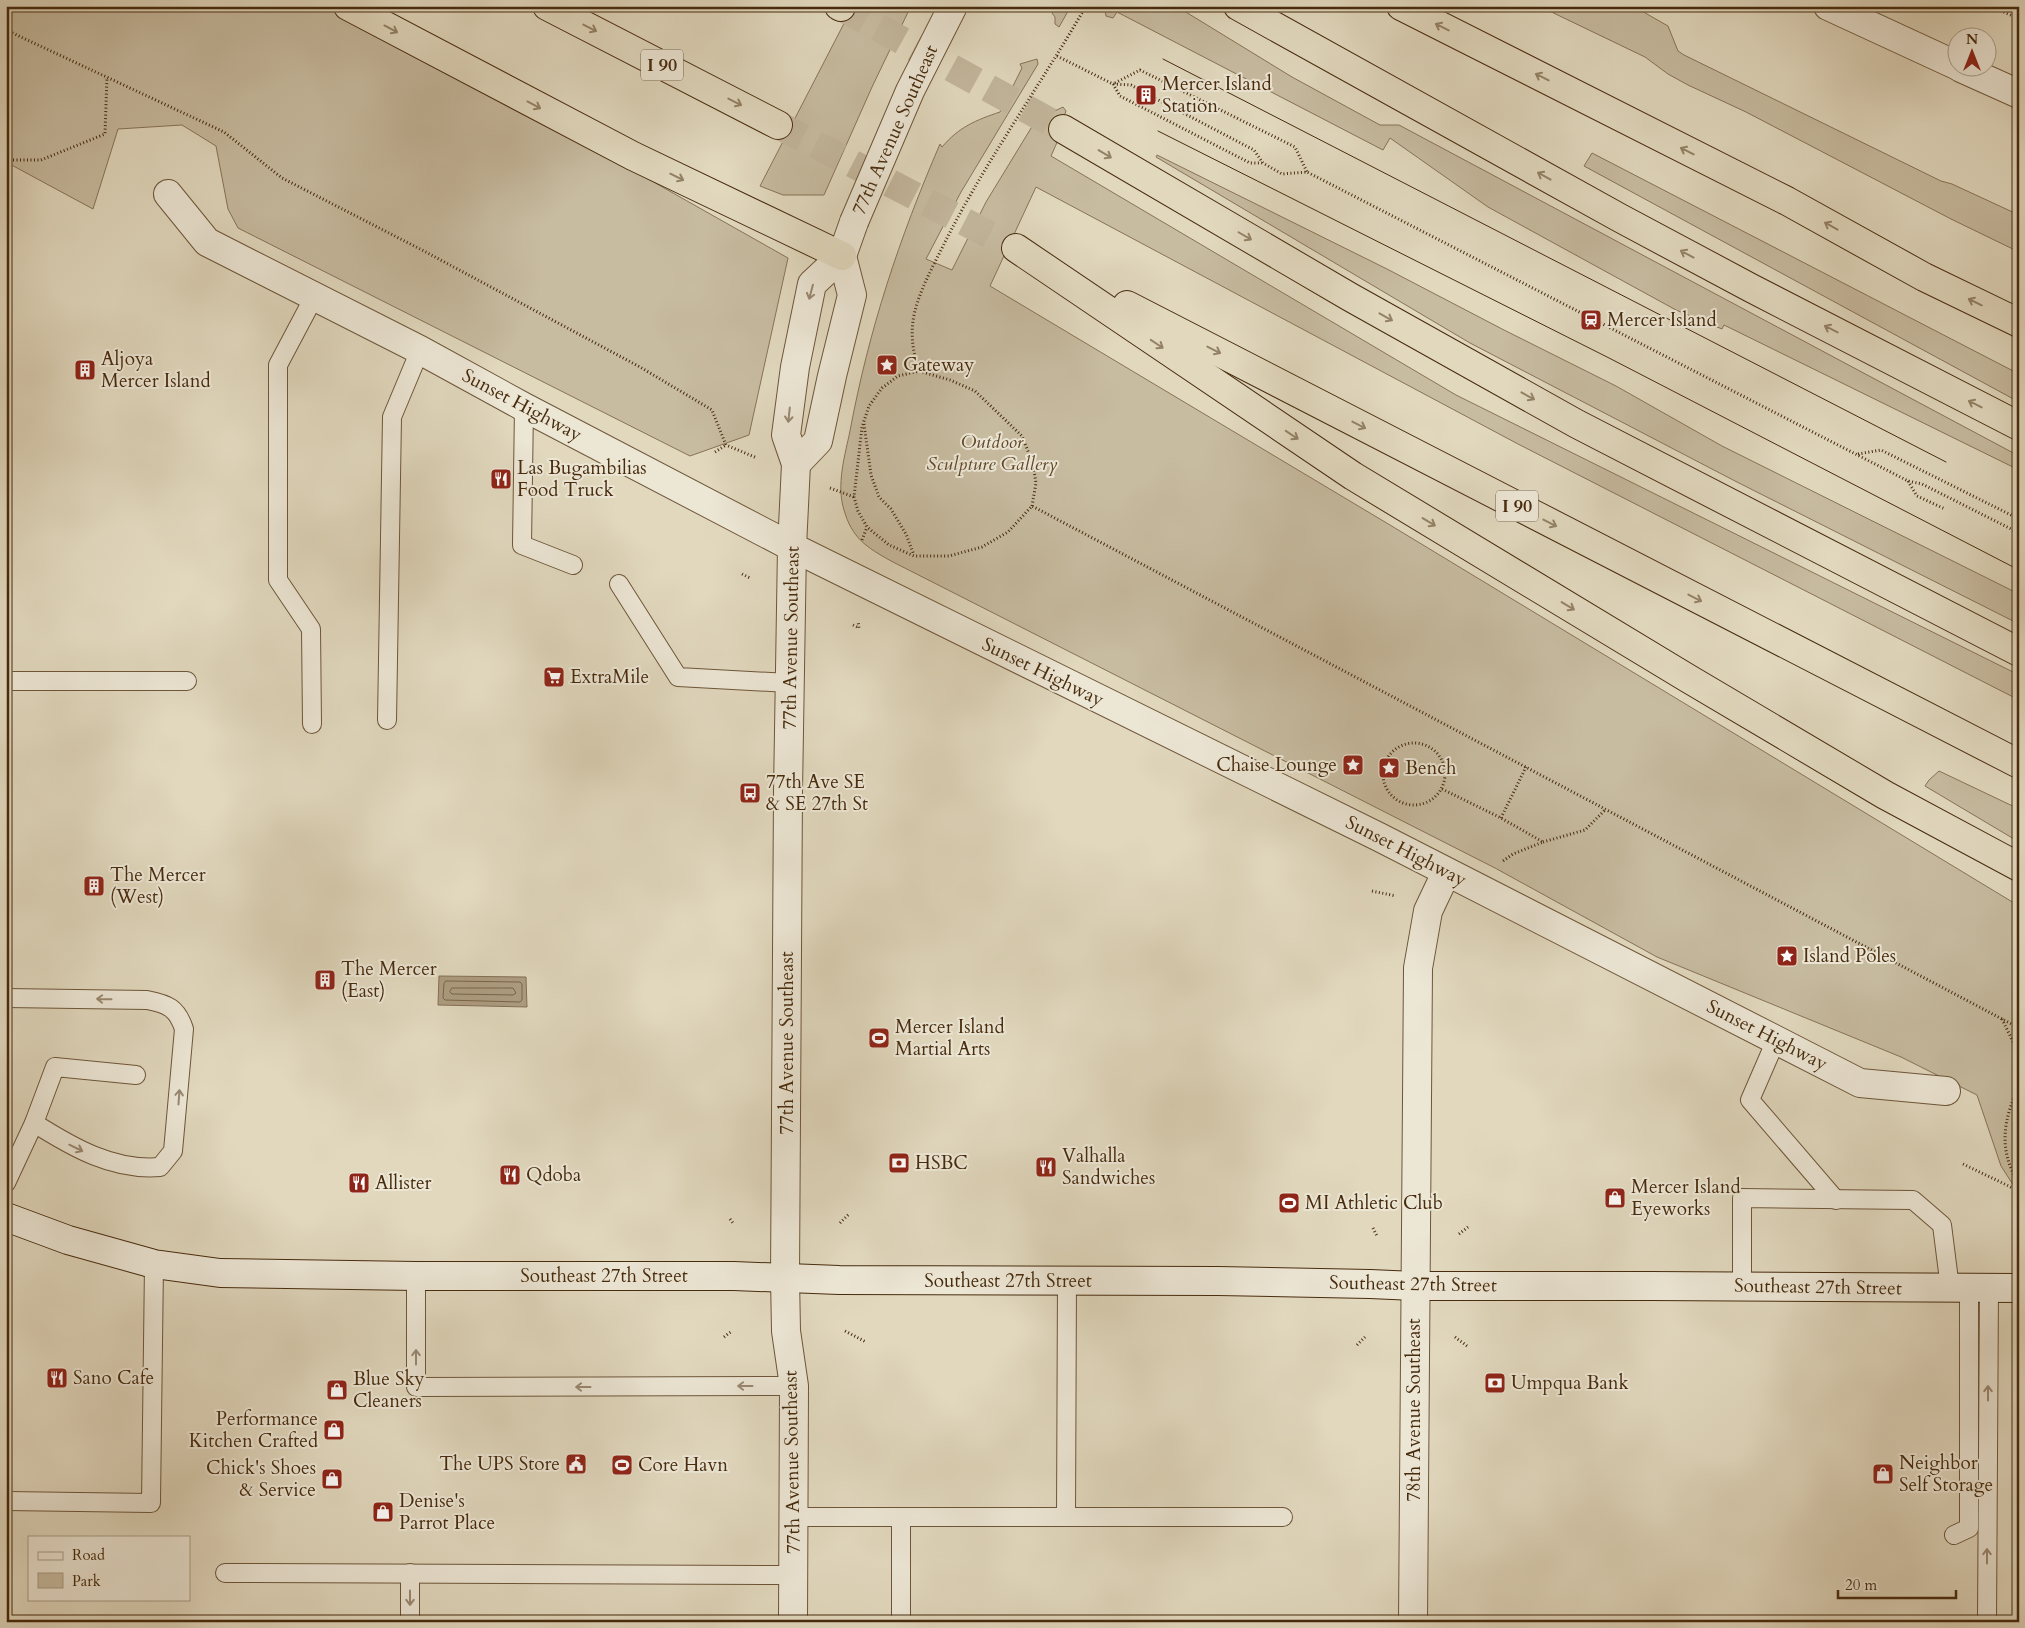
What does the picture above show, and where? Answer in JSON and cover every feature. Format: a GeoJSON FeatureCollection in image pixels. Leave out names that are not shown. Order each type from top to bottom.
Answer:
{"type":"FeatureCollection","features":[{"type":"Feature","properties":{"kind":"highway"},"geometry":{"type":"LineString","coordinates":[[348,6],[633,156],[842,256]]}},
{"type":"Feature","properties":{"kind":"highway","name":"I 90"},"geometry":{"type":"LineString","coordinates":[[546,6],[778,125]]}},
{"type":"Feature","properties":{"kind":"highway"},"geometry":{"type":"LineString","coordinates":[[1238,6],[1620,218],[1751,288],[2019,426]]}},
{"type":"Feature","properties":{"kind":"highway"},"geometry":{"type":"LineString","coordinates":[[1401,6],[1787,201],[1924,277],[2019,323]]}},
{"type":"Feature","properties":{"kind":"highway"},"geometry":{"type":"LineString","coordinates":[[1063,129],[1341,292],[1576,424],[2019,652]]}},
{"type":"Feature","properties":{"kind":"highway","name":"I 90"},"geometry":{"type":"LineString","coordinates":[[2019,764],[1005,243],[1353,476],[1885,795],[2019,867]]}},
{"type":"Feature","properties":{"kind":"street","name":"77th Avenue Southeast"},"geometry":{"type":"LineString","coordinates":[[792,1622],[794,1386],[786,1331],[785,1278],[789,683],[796,464],[786,435],[802,326],[812,284],[842,256],[854,222],[910,91],[954,6]]}},
{"type":"Feature","properties":{"kind":"street"},"geometry":{"type":"LineString","coordinates":[[1828,6],[1948,62]]}},
{"type":"Feature","properties":{"kind":"street"},"geometry":{"type":"LineString","coordinates":[[1983,78],[2019,94]]}},
{"type":"Feature","properties":{"kind":"street","name":"Sunset Highway"},"geometry":{"type":"LineString","coordinates":[[168,194],[207,242],[420,350],[792,548],[1379,837],[1446,873],[1860,1083],[1946,1091]]}},
{"type":"Feature","properties":{"kind":"street"},"geometry":{"type":"LineString","coordinates":[[796,464],[818,441],[852,295],[842,256]]}},
{"type":"Feature","properties":{"kind":"street","name":"78th Avenue Southeast"},"geometry":{"type":"LineString","coordinates":[[1413,1622],[1418,968],[1428,911],[1446,873]]}},
{"type":"Feature","properties":{"kind":"street","name":"Southeast 27th Street"},"geometry":{"type":"LineString","coordinates":[[6,1217],[68,1240],[154,1264],[220,1273],[1237,1281],[1415,1286],[2019,1288]]}},
{"type":"Feature","properties":{"kind":"lane"},"geometry":{"type":"LineString","coordinates":[[312,724],[311,629],[278,580],[278,365],[314,297]]}},
{"type":"Feature","properties":{"kind":"lane"},"geometry":{"type":"LineString","coordinates":[[387,720],[392,417],[420,350]]}},
{"type":"Feature","properties":{"kind":"lane"},"geometry":{"type":"LineString","coordinates":[[524,407],[522,545],[573,565]]}},
{"type":"Feature","properties":{"kind":"lane"},"geometry":{"type":"LineString","coordinates":[[619,584],[678,677],[789,683]]}},
{"type":"Feature","properties":{"kind":"lane"},"geometry":{"type":"LineString","coordinates":[[6,681],[187,680]]}},
{"type":"Feature","properties":{"kind":"lane"},"geometry":{"type":"LineString","coordinates":[[6,998],[147,1000],[163,1003],[179,1015],[184,1029],[173,1151],[160,1167],[143,1168],[110,1162],[75,1148],[34,1123]]}},
{"type":"Feature","properties":{"kind":"lane"},"geometry":{"type":"LineString","coordinates":[[1776,1040],[1750,1100],[1836,1200]]}},
{"type":"Feature","properties":{"kind":"lane"},"geometry":{"type":"LineString","coordinates":[[6,1183],[34,1123],[55,1067],[136,1075]]}},
{"type":"Feature","properties":{"kind":"lane"},"geometry":{"type":"LineString","coordinates":[[1742,1286],[1742,1198],[1913,1200],[1942,1225],[1969,1288],[1987,1622]]}},
{"type":"Feature","properties":{"kind":"lane"},"geometry":{"type":"LineString","coordinates":[[6,1501],[151,1502],[154,1264]]}},
{"type":"Feature","properties":{"kind":"lane"},"geometry":{"type":"LineString","coordinates":[[416,1276],[416,1387],[794,1386]]}},
{"type":"Feature","properties":{"kind":"lane"},"geometry":{"type":"LineString","coordinates":[[1066,1517],[1067,1281]]}},
{"type":"Feature","properties":{"kind":"lane"},"geometry":{"type":"LineString","coordinates":[[1954,1535],[1970,1528],[1969,1288]]}},
{"type":"Feature","properties":{"kind":"lane"},"geometry":{"type":"LineString","coordinates":[[794,1517],[1283,1517]]}},
{"type":"Feature","properties":{"kind":"lane"},"geometry":{"type":"LineString","coordinates":[[901,1517],[901,1622]]}},
{"type":"Feature","properties":{"kind":"lane"},"geometry":{"type":"LineString","coordinates":[[225,1573],[793,1575]]}},
{"type":"Feature","properties":{"kind":"lane"},"geometry":{"type":"LineString","coordinates":[[410,1573],[410,1622]]}},
{"type":"Feature","properties":{"kind":"path"},"geometry":{"type":"LineString","coordinates":[[919,371],[913,352],[912,332],[914,315],[925,282],[956,222],[991,161],[1086,6]]}},
{"type":"Feature","properties":{"kind":"path"},"geometry":{"type":"LineString","coordinates":[[1991,6],[2019,18]]}},
{"type":"Feature","properties":{"kind":"path"},"geometry":{"type":"LineString","coordinates":[[6,30],[224,132],[282,178],[431,254],[640,367],[712,410],[726,444],[733,447]]}},
{"type":"Feature","properties":{"kind":"path"},"geometry":{"type":"LineString","coordinates":[[1057,56],[1113,84],[1131,85],[1254,150],[1263,163],[1282,174],[1307,172],[1908,481],[1922,484],[2019,533]]}},
{"type":"Feature","properties":{"kind":"path"},"geometry":{"type":"LineString","coordinates":[[1113,84],[1140,70],[1295,147],[1307,172]]}},
{"type":"Feature","properties":{"kind":"path"},"geometry":{"type":"LineString","coordinates":[[6,160],[41,160],[105,134],[107,78]]}},
{"type":"Feature","properties":{"kind":"path"},"geometry":{"type":"LineString","coordinates":[[1113,84],[1120,96],[1250,163],[1263,163]]}},
{"type":"Feature","properties":{"kind":"path"},"geometry":{"type":"LineString","coordinates":[[919,371],[950,380],[975,392],[1022,436],[1033,464],[1036,482],[1032,506],[1008,532],[982,548],[949,556],[914,556],[889,546],[866,527],[858,511],[854,497],[864,422],[869,406],[882,388],[898,376],[919,371]]}},
{"type":"Feature","properties":{"kind":"path"},"geometry":{"type":"LineString","coordinates":[[864,422],[871,475],[879,497],[891,509],[906,534],[914,556]]}},
{"type":"Feature","properties":{"kind":"path"},"geometry":{"type":"LineString","coordinates":[[715,452],[726,444]]}},
{"type":"Feature","properties":{"kind":"path"},"geometry":{"type":"LineString","coordinates":[[1857,454],[1881,450],[2019,519]]}},
{"type":"Feature","properties":{"kind":"path"},"geometry":{"type":"LineString","coordinates":[[1908,481],[1917,496],[1945,509]]}},
{"type":"Feature","properties":{"kind":"path"},"geometry":{"type":"LineString","coordinates":[[841,492],[854,497]]}},
{"type":"Feature","properties":{"kind":"path"},"geometry":{"type":"LineString","coordinates":[[1032,506],[2019,1028]]}},
{"type":"Feature","properties":{"kind":"path"},"geometry":{"type":"LineString","coordinates":[[862,540],[866,527]]}},
{"type":"Feature","properties":{"kind":"path"},"geometry":{"type":"LineString","coordinates":[[742,574],[750,578]]}},
{"type":"Feature","properties":{"kind":"path"},"geometry":{"type":"LineString","coordinates":[[853,626],[860,628],[858,621]]}},
{"type":"Feature","properties":{"kind":"path"},"geometry":{"type":"LineString","coordinates":[[1417,742],[1427,745],[1442,758],[1445,768],[1445,779],[1442,789],[1428,802],[1417,805],[1397,800],[1389,793],[1384,784],[1382,774],[1384,763],[1389,754],[1397,747],[1417,742]]}},
{"type":"Feature","properties":{"kind":"path"},"geometry":{"type":"LineString","coordinates":[[1501,818],[1526,767]]}},
{"type":"Feature","properties":{"kind":"path"},"geometry":{"type":"LineString","coordinates":[[1442,789],[1501,818],[1543,842]]}},
{"type":"Feature","properties":{"kind":"path"},"geometry":{"type":"LineString","coordinates":[[1504,861],[1513,854],[1543,842],[1585,830],[1606,809]]}},
{"type":"Feature","properties":{"kind":"path"},"geometry":{"type":"LineString","coordinates":[[1372,891],[1400,897]]}},
{"type":"Feature","properties":{"kind":"path"},"geometry":{"type":"LineString","coordinates":[[2002,1019],[2019,1054]]}},
{"type":"Feature","properties":{"kind":"path"},"geometry":{"type":"LineString","coordinates":[[2019,1085],[2009,1107],[2004,1129],[2005,1152],[2012,1174],[2019,1184]]}},
{"type":"Feature","properties":{"kind":"path"},"geometry":{"type":"LineString","coordinates":[[1963,1164],[2019,1191]]}},
{"type":"Feature","properties":{"kind":"path"},"geometry":{"type":"LineString","coordinates":[[840,1223],[849,1214]]}},
{"type":"Feature","properties":{"kind":"path"},"geometry":{"type":"LineString","coordinates":[[730,1219],[733,1223]]}},
{"type":"Feature","properties":{"kind":"path"},"geometry":{"type":"LineString","coordinates":[[1459,1234],[1468,1226]]}},
{"type":"Feature","properties":{"kind":"path"},"geometry":{"type":"LineString","coordinates":[[1373,1228],[1376,1236]]}},
{"type":"Feature","properties":{"kind":"path"},"geometry":{"type":"LineString","coordinates":[[724,1337],[732,1331]]}},
{"type":"Feature","properties":{"kind":"path"},"geometry":{"type":"LineString","coordinates":[[845,1331],[866,1342]]}},
{"type":"Feature","properties":{"kind":"path"},"geometry":{"type":"LineString","coordinates":[[1357,1345],[1365,1337]]}},
{"type":"Feature","properties":{"kind":"path"},"geometry":{"type":"LineString","coordinates":[[1455,1337],[1467,1346]]}},
{"type":"Feature","properties":{"kind":"green space"},"geometry":{"type":"Polygon","coordinates":[[[6,6],[342,6],[788,258],[749,435],[690,456],[238,228],[228,209],[216,146],[182,125],[118,129],[93,209],[6,162],[6,6]]]}},
{"type":"Feature","properties":{"kind":"green space"},"geometry":{"type":"Polygon","coordinates":[[[853,6],[911,6],[872,87],[824,195],[783,195],[760,186],[853,6]]]}},
{"type":"Feature","properties":{"kind":"green space"},"geometry":{"type":"Polygon","coordinates":[[[1056,6],[1071,6],[1059,27],[1055,24],[1055,17],[1052,13],[1056,6]]]}},
{"type":"Feature","properties":{"kind":"green space"},"geometry":{"type":"Polygon","coordinates":[[[1104,6],[1176,6],[1292,77],[1380,125],[1399,125],[2019,456],[2019,470],[1724,325],[1722,329],[1676,310],[1488,207],[1390,138],[1383,150],[1117,12],[1113,18],[1106,16],[1104,6]]]}},
{"type":"Feature","properties":{"kind":"green space"},"geometry":{"type":"Polygon","coordinates":[[[1539,6],[1633,6],[1668,26],[1678,51],[1684,55],[1941,181],[1952,184],[2019,215],[2019,252],[1951,219],[1746,112],[1688,85],[1668,74],[1645,57],[1539,6]]]}},
{"type":"Feature","properties":{"kind":"green space","name":"Outdoor Sculpture Gallery"},"geometry":{"type":"Polygon","coordinates":[[[1037,59],[1038,64],[961,192],[926,259],[952,270],[986,202],[1036,120],[1063,107],[1066,111],[1061,125],[1063,129],[1051,156],[1456,395],[2019,675],[2019,700],[1518,444],[1036,187],[990,286],[1390,525],[2019,906],[2019,1194],[2001,1166],[1977,1095],[1901,1057],[1657,957],[1495,868],[891,561],[861,541],[851,528],[844,510],[841,480],[844,460],[866,356],[887,285],[911,215],[940,144],[942,147],[955,134],[968,125],[1000,112],[1022,68],[1020,64],[1037,59]]]}},
{"type":"Feature","properties":{"kind":"green space"},"geometry":{"type":"Polygon","coordinates":[[[1592,153],[2019,374],[2019,402],[1584,166],[1592,153]]]}},
{"type":"Feature","properties":{"kind":"green space"},"geometry":{"type":"Polygon","coordinates":[[[1157,155],[1387,269],[1616,386],[1722,446],[2019,594],[2019,624],[1735,481],[1470,343],[1156,157],[1157,155]]]}},
{"type":"Feature","properties":{"kind":"green space"},"geometry":{"type":"Polygon","coordinates":[[[1939,771],[2019,809],[2019,842],[1925,786],[1939,771]]]}},
{"type":"Feature","properties":{"kind":"water"},"geometry":{"type":"Polygon","coordinates":[[[439,976],[526,977],[527,1007],[438,1005],[439,976]]]}},
{"type":"Feature","properties":{"kind":"tunnel"},"geometry":{"type":"LineString","coordinates":[[841,7],[1063,129]]}},
{"type":"Feature","properties":{"kind":"tunnel"},"geometry":{"type":"LineString","coordinates":[[778,125],[994,237]]}},
{"type":"Feature","properties":{"kind":"tram line"},"geometry":{"type":"LineString","coordinates":[[1163,59],[1946,462]]}},
{"type":"Feature","properties":{"kind":"tram line"},"geometry":{"type":"LineString","coordinates":[[1158,131],[1611,359],[2019,570]]}},
{"type":"Feature","properties":{"kind":"place","name":"Mercer Island Station"},"geometry":{"type":"Point","coordinates":[1146,95]}},
{"type":"Feature","properties":{"kind":"place","name":"Mercer Island"},"geometry":{"type":"Point","coordinates":[1591,320]}},
{"type":"Feature","properties":{"kind":"place","name":"Gateway"},"geometry":{"type":"Point","coordinates":[887,365]}},
{"type":"Feature","properties":{"kind":"place","name":"Aljoya Mercer Island"},"geometry":{"type":"Point","coordinates":[85,370]}},
{"type":"Feature","properties":{"kind":"place","name":"Las Bugambilias Food Truck"},"geometry":{"type":"Point","coordinates":[501,479]}},
{"type":"Feature","properties":{"kind":"place","name":"ExtraMile"},"geometry":{"type":"Point","coordinates":[554,677]}},
{"type":"Feature","properties":{"kind":"place","name":"Chaise Lounge"},"geometry":{"type":"Point","coordinates":[1353,765]}},
{"type":"Feature","properties":{"kind":"place","name":"Bench"},"geometry":{"type":"Point","coordinates":[1389,768]}},
{"type":"Feature","properties":{"kind":"place","name":"77th Ave SE & SE 27th St"},"geometry":{"type":"Point","coordinates":[750,793]}},
{"type":"Feature","properties":{"kind":"place","name":"The Mercer (West)"},"geometry":{"type":"Point","coordinates":[94,886]}},
{"type":"Feature","properties":{"kind":"place","name":"Island Poles"},"geometry":{"type":"Point","coordinates":[1787,956]}},
{"type":"Feature","properties":{"kind":"place","name":"The Mercer (East)"},"geometry":{"type":"Point","coordinates":[325,980]}},
{"type":"Feature","properties":{"kind":"place","name":"Mercer Island Martial Arts"},"geometry":{"type":"Point","coordinates":[879,1038]}},
{"type":"Feature","properties":{"kind":"place","name":"HSBC"},"geometry":{"type":"Point","coordinates":[899,1163]}},
{"type":"Feature","properties":{"kind":"place","name":"Valhalla Sandwiches"},"geometry":{"type":"Point","coordinates":[1046,1167]}},
{"type":"Feature","properties":{"kind":"place","name":"Qdoba"},"geometry":{"type":"Point","coordinates":[510,1175]}},
{"type":"Feature","properties":{"kind":"place","name":"Allister"},"geometry":{"type":"Point","coordinates":[359,1183]}},
{"type":"Feature","properties":{"kind":"place","name":"Mercer Island Eyeworks"},"geometry":{"type":"Point","coordinates":[1615,1198]}},
{"type":"Feature","properties":{"kind":"place","name":"MI Athletic Club"},"geometry":{"type":"Point","coordinates":[1289,1203]}},
{"type":"Feature","properties":{"kind":"place","name":"Sano Cafe"},"geometry":{"type":"Point","coordinates":[57,1378]}},
{"type":"Feature","properties":{"kind":"place","name":"Umpqua Bank"},"geometry":{"type":"Point","coordinates":[1495,1383]}},
{"type":"Feature","properties":{"kind":"place","name":"Blue Sky Cleaners"},"geometry":{"type":"Point","coordinates":[337,1390]}},
{"type":"Feature","properties":{"kind":"place","name":"Performance Kitchen Crafted"},"geometry":{"type":"Point","coordinates":[334,1430]}},
{"type":"Feature","properties":{"kind":"place","name":"The UPS Store"},"geometry":{"type":"Point","coordinates":[576,1464]}},
{"type":"Feature","properties":{"kind":"place","name":"Core Havn"},"geometry":{"type":"Point","coordinates":[622,1465]}},
{"type":"Feature","properties":{"kind":"place","name":"Neighbor Self Storage"},"geometry":{"type":"Point","coordinates":[1883,1474]}},
{"type":"Feature","properties":{"kind":"place","name":"Chick's Shoes & Service"},"geometry":{"type":"Point","coordinates":[332,1479]}},
{"type":"Feature","properties":{"kind":"place","name":"Denise's Parrot Place"},"geometry":{"type":"Point","coordinates":[383,1512]}}]}
